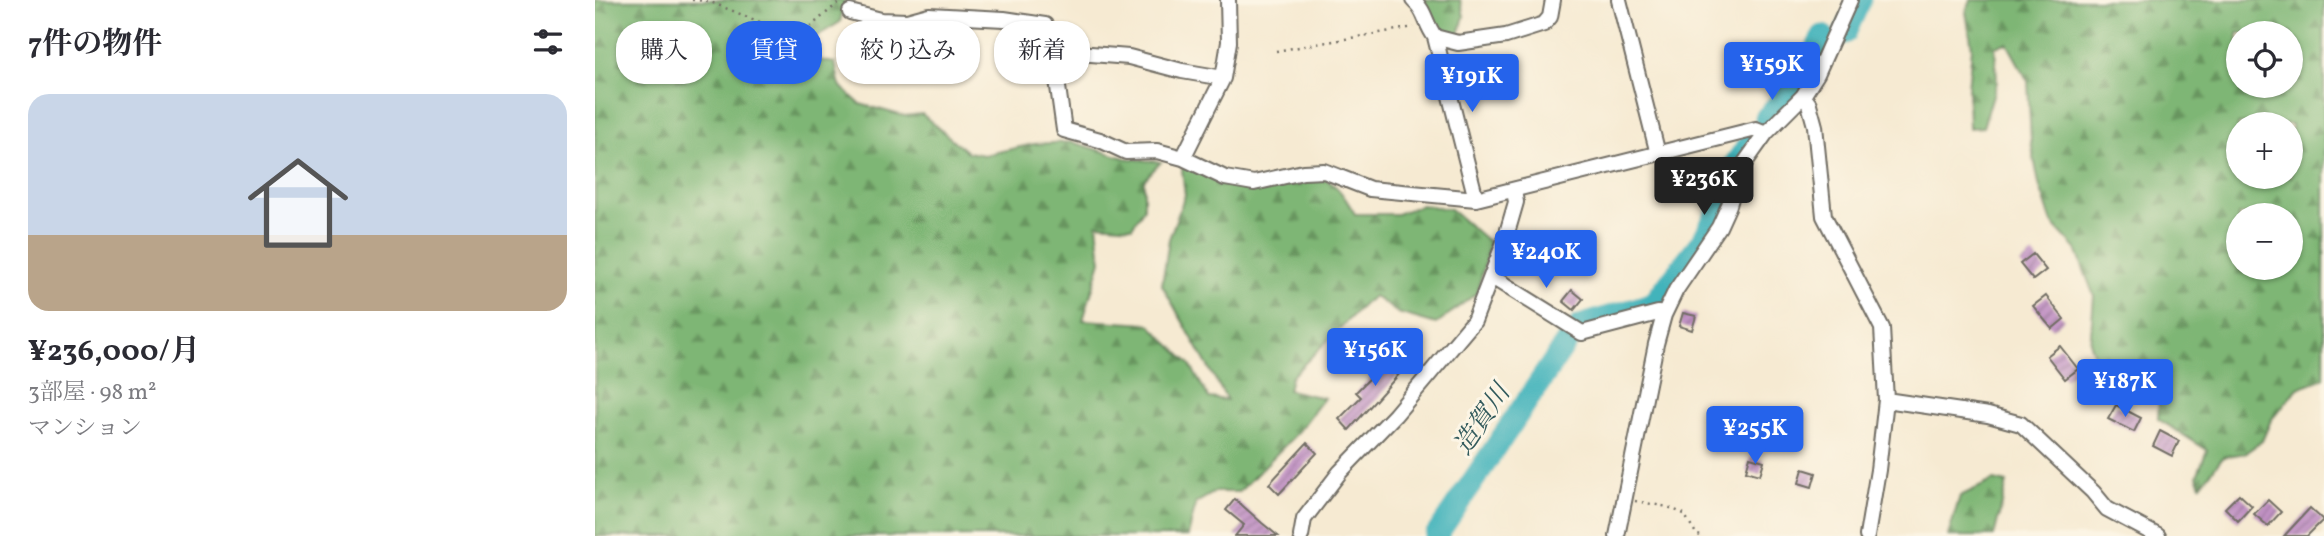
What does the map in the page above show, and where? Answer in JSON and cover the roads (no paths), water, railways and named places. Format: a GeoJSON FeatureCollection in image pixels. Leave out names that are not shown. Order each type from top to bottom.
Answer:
{"type":"FeatureCollection","features":[{"type":"Feature","properties":{"kind":"street"},"geometry":{"type":"LineString","coordinates":[[1183,158],[1223,78],[1229,42],[1228,0]]}},
{"type":"Feature","properties":{"kind":"street"},"geometry":{"type":"LineString","coordinates":[[1413,0],[1424,10],[1431,32],[1476,199]]}},
{"type":"Feature","properties":{"kind":"street"},"geometry":{"type":"LineString","coordinates":[[1431,32],[1458,43],[1506,36],[1544,24],[1550,17],[1553,0]]}},
{"type":"Feature","properties":{"kind":"street"},"geometry":{"type":"LineString","coordinates":[[1619,0],[1658,153]]}},
{"type":"Feature","properties":{"kind":"street"},"geometry":{"type":"LineString","coordinates":[[1617,536],[1664,315],[1676,290],[1719,228],[1739,171],[1766,133],[1803,96],[1817,74],[1850,0]]}},
{"type":"Feature","properties":{"kind":"street"},"geometry":{"type":"LineString","coordinates":[[850,12],[881,20],[907,21],[929,15],[1018,21]]}},
{"type":"Feature","properties":{"kind":"street"},"geometry":{"type":"LineString","coordinates":[[1090,54],[1129,57],[1182,71],[1223,78]]}},
{"type":"Feature","properties":{"kind":"street"},"geometry":{"type":"LineString","coordinates":[[1058,84],[1064,130],[1100,140],[1126,152],[1157,151],[1183,158],[1225,178],[1254,183],[1303,172],[1324,171],[1370,189],[1476,199],[1756,129],[1766,133]]}},
{"type":"Feature","properties":{"kind":"street"},"geometry":{"type":"LineString","coordinates":[[1803,96],[1809,104],[1815,126],[1824,216],[1882,328],[1887,400],[1867,536]]}},
{"type":"Feature","properties":{"kind":"street"},"geometry":{"type":"LineString","coordinates":[[1301,536],[1304,519],[1340,472],[1395,415],[1474,321],[1492,277],[1516,202],[1514,191]]}},
{"type":"Feature","properties":{"kind":"street"},"geometry":{"type":"LineString","coordinates":[[1492,277],[1582,333],[1658,313],[1664,315]]}},
{"type":"Feature","properties":{"kind":"street"},"geometry":{"type":"LineString","coordinates":[[1887,400],[1988,415],[2021,424],[2093,492],[2107,509],[2158,536]]}},
{"type":"Feature","properties":{"kind":"waterway","name":"造賀川"},"geometry":{"type":"LineString","coordinates":[[1845,33],[1860,0]]}},
{"type":"Feature","properties":{"kind":"waterway","name":"造賀川"},"geometry":{"type":"LineString","coordinates":[[1766,118],[1803,76],[1823,36]]}},
{"type":"Feature","properties":{"kind":"waterway","name":"造賀川"},"geometry":{"type":"LineString","coordinates":[[1580,326],[1654,303],[1704,238],[1717,213],[1728,174],[1754,137]]}},
{"type":"Feature","properties":{"kind":"waterway","name":"造賀川"},"geometry":{"type":"LineString","coordinates":[[1436,536],[1572,334]]}}]}
